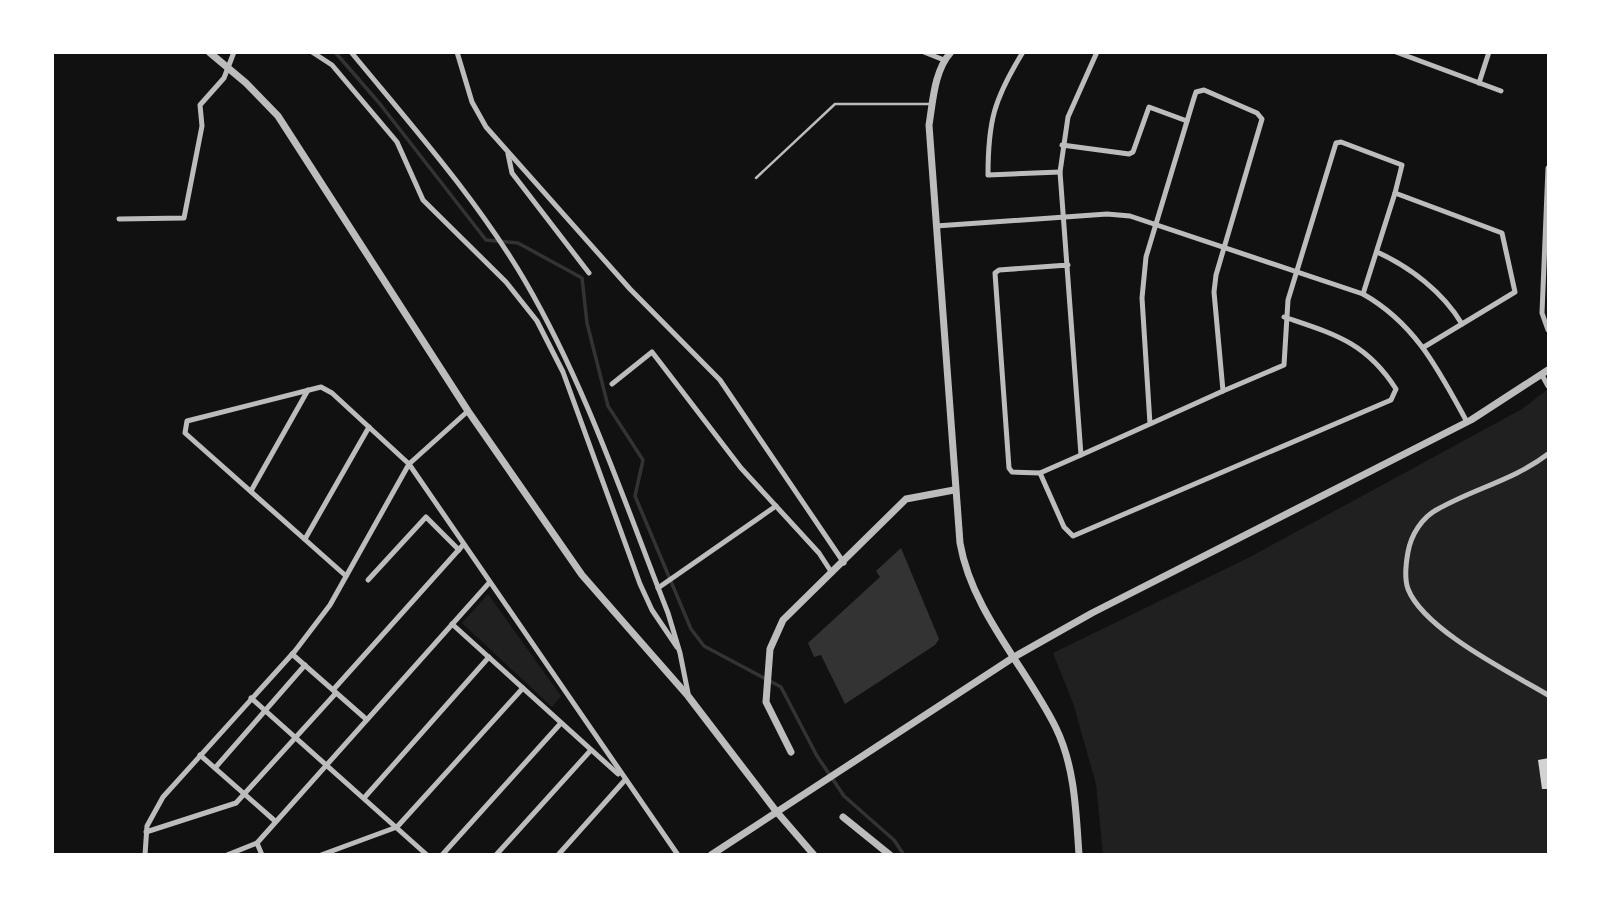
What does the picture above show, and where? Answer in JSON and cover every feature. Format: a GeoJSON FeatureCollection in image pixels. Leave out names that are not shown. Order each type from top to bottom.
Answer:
{"type":"FeatureCollection","features":[{"type":"Feature","properties":{"kind":"street"},"geometry":{"type":"LineString","coordinates":[[209,52],[278,116],[468,411],[582,575],[688,696],[776,811],[814,855]]}},
{"type":"Feature","properties":{"kind":"street"},"geometry":{"type":"LineString","coordinates":[[119,219],[184,218],[202,126],[200,105],[224,78],[234,52]]}},
{"type":"Feature","properties":{"kind":"street"},"geometry":{"type":"LineString","coordinates":[[312,52],[332,65],[397,142],[423,200],[506,282],[537,321],[563,373],[640,584],[652,610],[680,653]]}},
{"type":"Feature","properties":{"kind":"street"},"geometry":{"type":"LineString","coordinates":[[351,52],[488,223],[524,280],[566,357],[658,588],[680,653],[688,696]]}},
{"type":"Feature","properties":{"kind":"street"},"geometry":{"type":"LineString","coordinates":[[457,52],[472,102],[486,127],[621,279],[720,380],[844,563]]}},
{"type":"Feature","properties":{"kind":"street"},"geometry":{"type":"LineString","coordinates":[[924,52],[944,60]]}},
{"type":"Feature","properties":{"kind":"street"},"geometry":{"type":"LineString","coordinates":[[951,52],[944,60],[929,125],[954,490],[962,554],[970,581],[1056,730],[1065,754],[1074,801],[1079,855]]}},
{"type":"Feature","properties":{"kind":"street"},"geometry":{"type":"LineString","coordinates":[[1023,52],[994,108],[988,134],[988,175],[1060,172]]}},
{"type":"Feature","properties":{"kind":"street"},"geometry":{"type":"LineString","coordinates":[[1081,455],[1060,172],[1068,117],[1097,52]]}},
{"type":"Feature","properties":{"kind":"street"},"geometry":{"type":"LineString","coordinates":[[1396,52],[1414,56],[1500,91]]}},
{"type":"Feature","properties":{"kind":"street"},"geometry":{"type":"LineString","coordinates":[[1479,83],[1489,52]]}},
{"type":"Feature","properties":{"kind":"street"},"geometry":{"type":"LineString","coordinates":[[1150,424],[1142,298],[1146,257],[1187,121],[1200,89],[1257,113],[1262,119],[1214,292],[1223,391]]}},
{"type":"Feature","properties":{"kind":"street"},"geometry":{"type":"LineString","coordinates":[[1062,145],[1129,154],[1133,152],[1149,107],[1187,121]]}},
{"type":"Feature","properties":{"kind":"street"},"geometry":{"type":"LineString","coordinates":[[1068,265],[999,270],[995,273],[1009,468],[1012,472],[1040,473],[1284,365],[1284,317],[1336,143],[1341,142],[1399,162],[1404,169],[1363,294]]}},
{"type":"Feature","properties":{"kind":"street"},"geometry":{"type":"LineString","coordinates":[[508,151],[512,173],[590,273]]}},
{"type":"Feature","properties":{"kind":"street"},"geometry":{"type":"LineString","coordinates":[[1549,169],[1542,313],[1549,330]]}},
{"type":"Feature","properties":{"kind":"street"},"geometry":{"type":"LineString","coordinates":[[1395,193],[1496,230],[1505,236],[1514,292],[1424,347]]}},
{"type":"Feature","properties":{"kind":"street"},"geometry":{"type":"LineString","coordinates":[[936,226],[1107,214],[1156,223],[1363,294],[1402,320],[1424,347],[1467,422]]}},
{"type":"Feature","properties":{"kind":"street"},"geometry":{"type":"LineString","coordinates":[[1377,253],[1415,275],[1443,299],[1462,324]]}},
{"type":"Feature","properties":{"kind":"street"},"geometry":{"type":"LineString","coordinates":[[1040,473],[1064,527],[1073,536],[1391,400],[1395,389],[1382,368],[1364,350],[1348,340],[1284,317]]}},
{"type":"Feature","properties":{"kind":"street"},"geometry":{"type":"LineString","coordinates":[[612,383],[652,352],[741,468],[832,573]]}},
{"type":"Feature","properties":{"kind":"street"},"geometry":{"type":"LineString","coordinates":[[711,855],[1014,657],[1093,613],[1467,422],[1545,372],[1549,386]]}},
{"type":"Feature","properties":{"kind":"street"},"geometry":{"type":"LineString","coordinates":[[346,576],[185,433],[187,421],[321,387],[332,393],[409,464],[461,547],[489,583],[678,855]]}},
{"type":"Feature","properties":{"kind":"street"},"geometry":{"type":"LineString","coordinates":[[251,491],[308,390]]}},
{"type":"Feature","properties":{"kind":"street"},"geometry":{"type":"LineString","coordinates":[[145,855],[146,832],[163,797],[292,654],[330,606],[409,464],[468,411]]}},
{"type":"Feature","properties":{"kind":"street"},"geometry":{"type":"LineString","coordinates":[[305,539],[369,427]]}},
{"type":"Feature","properties":{"kind":"street"},"geometry":{"type":"LineString","coordinates":[[1549,454],[1526,471],[1438,509],[1425,519],[1411,540],[1406,570],[1408,587],[1426,615],[1489,661],[1549,695]]}},
{"type":"Feature","properties":{"kind":"street"},"geometry":{"type":"LineString","coordinates":[[791,752],[766,702],[770,649],[783,620],[844,563],[906,499],[954,490]]}},
{"type":"Feature","properties":{"kind":"street"},"geometry":{"type":"LineString","coordinates":[[658,588],[776,506]]}},
{"type":"Feature","properties":{"kind":"street"},"geometry":{"type":"LineString","coordinates":[[368,580],[426,517],[461,547]]}},
{"type":"Feature","properties":{"kind":"street"},"geometry":{"type":"LineString","coordinates":[[146,832],[236,803],[461,547]]}},
{"type":"Feature","properties":{"kind":"street"},"geometry":{"type":"LineString","coordinates":[[227,855],[257,843],[489,583]]}},
{"type":"Feature","properties":{"kind":"street"},"geometry":{"type":"LineString","coordinates":[[452,624],[625,780]]}},
{"type":"Feature","properties":{"kind":"street"},"geometry":{"type":"LineString","coordinates":[[292,654],[366,719]]}},
{"type":"Feature","properties":{"kind":"street"},"geometry":{"type":"LineString","coordinates":[[364,798],[489,657]]}},
{"type":"Feature","properties":{"kind":"street"},"geometry":{"type":"LineString","coordinates":[[215,768],[304,665]]}},
{"type":"Feature","properties":{"kind":"street"},"geometry":{"type":"LineString","coordinates":[[321,855],[397,827],[523,688]]}},
{"type":"Feature","properties":{"kind":"street"},"geometry":{"type":"LineString","coordinates":[[251,698],[427,855]]}},
{"type":"Feature","properties":{"kind":"street"},"geometry":{"type":"LineString","coordinates":[[442,855],[561,723]]}},
{"type":"Feature","properties":{"kind":"street"},"geometry":{"type":"LineString","coordinates":[[496,855],[591,750]]}},
{"type":"Feature","properties":{"kind":"street"},"geometry":{"type":"LineString","coordinates":[[200,755],[275,821]]}},
{"type":"Feature","properties":{"kind":"street"},"geometry":{"type":"LineString","coordinates":[[558,855],[625,780]]}},
{"type":"Feature","properties":{"kind":"street"},"geometry":{"type":"LineString","coordinates":[[843,817],[890,855]]}},
{"type":"Feature","properties":{"kind":"street"},"geometry":{"type":"LineString","coordinates":[[257,843],[262,855]]}},
{"type":"Feature","properties":{"kind":"lane"},"geometry":{"type":"LineString","coordinates":[[756,178],[835,104],[932,104]]}},
{"type":"Feature","properties":{"kind":"shaded area"},"geometry":{"type":"Polygon","coordinates":[[[1548,389],[1548,854],[1103,854],[1096,784],[1073,703],[1053,653],[1250,557],[1522,409],[1548,389]]]}},
{"type":"Feature","properties":{"kind":"shaded area"},"geometry":{"type":"Polygon","coordinates":[[[901,548],[939,639],[935,645],[845,704],[821,655],[814,657],[808,643],[880,577],[876,571],[901,548]]]}},
{"type":"Feature","properties":{"kind":"shaded area"},"geometry":{"type":"Polygon","coordinates":[[[488,594],[561,696],[552,707],[462,623],[488,594]]]}},
{"type":"Feature","properties":{"kind":"building"},"geometry":{"type":"Polygon","coordinates":[[[1549,758],[1549,789],[1542,789],[1538,760],[1549,758]]]}},
{"type":"Feature","properties":{"kind":"waterway"},"geometry":{"type":"LineString","coordinates":[[335,52],[380,104],[486,240],[518,243],[582,278],[587,323],[608,406],[643,460],[635,496],[691,629],[704,646],[781,687],[817,756],[844,796],[894,840],[904,855]]}}]}
